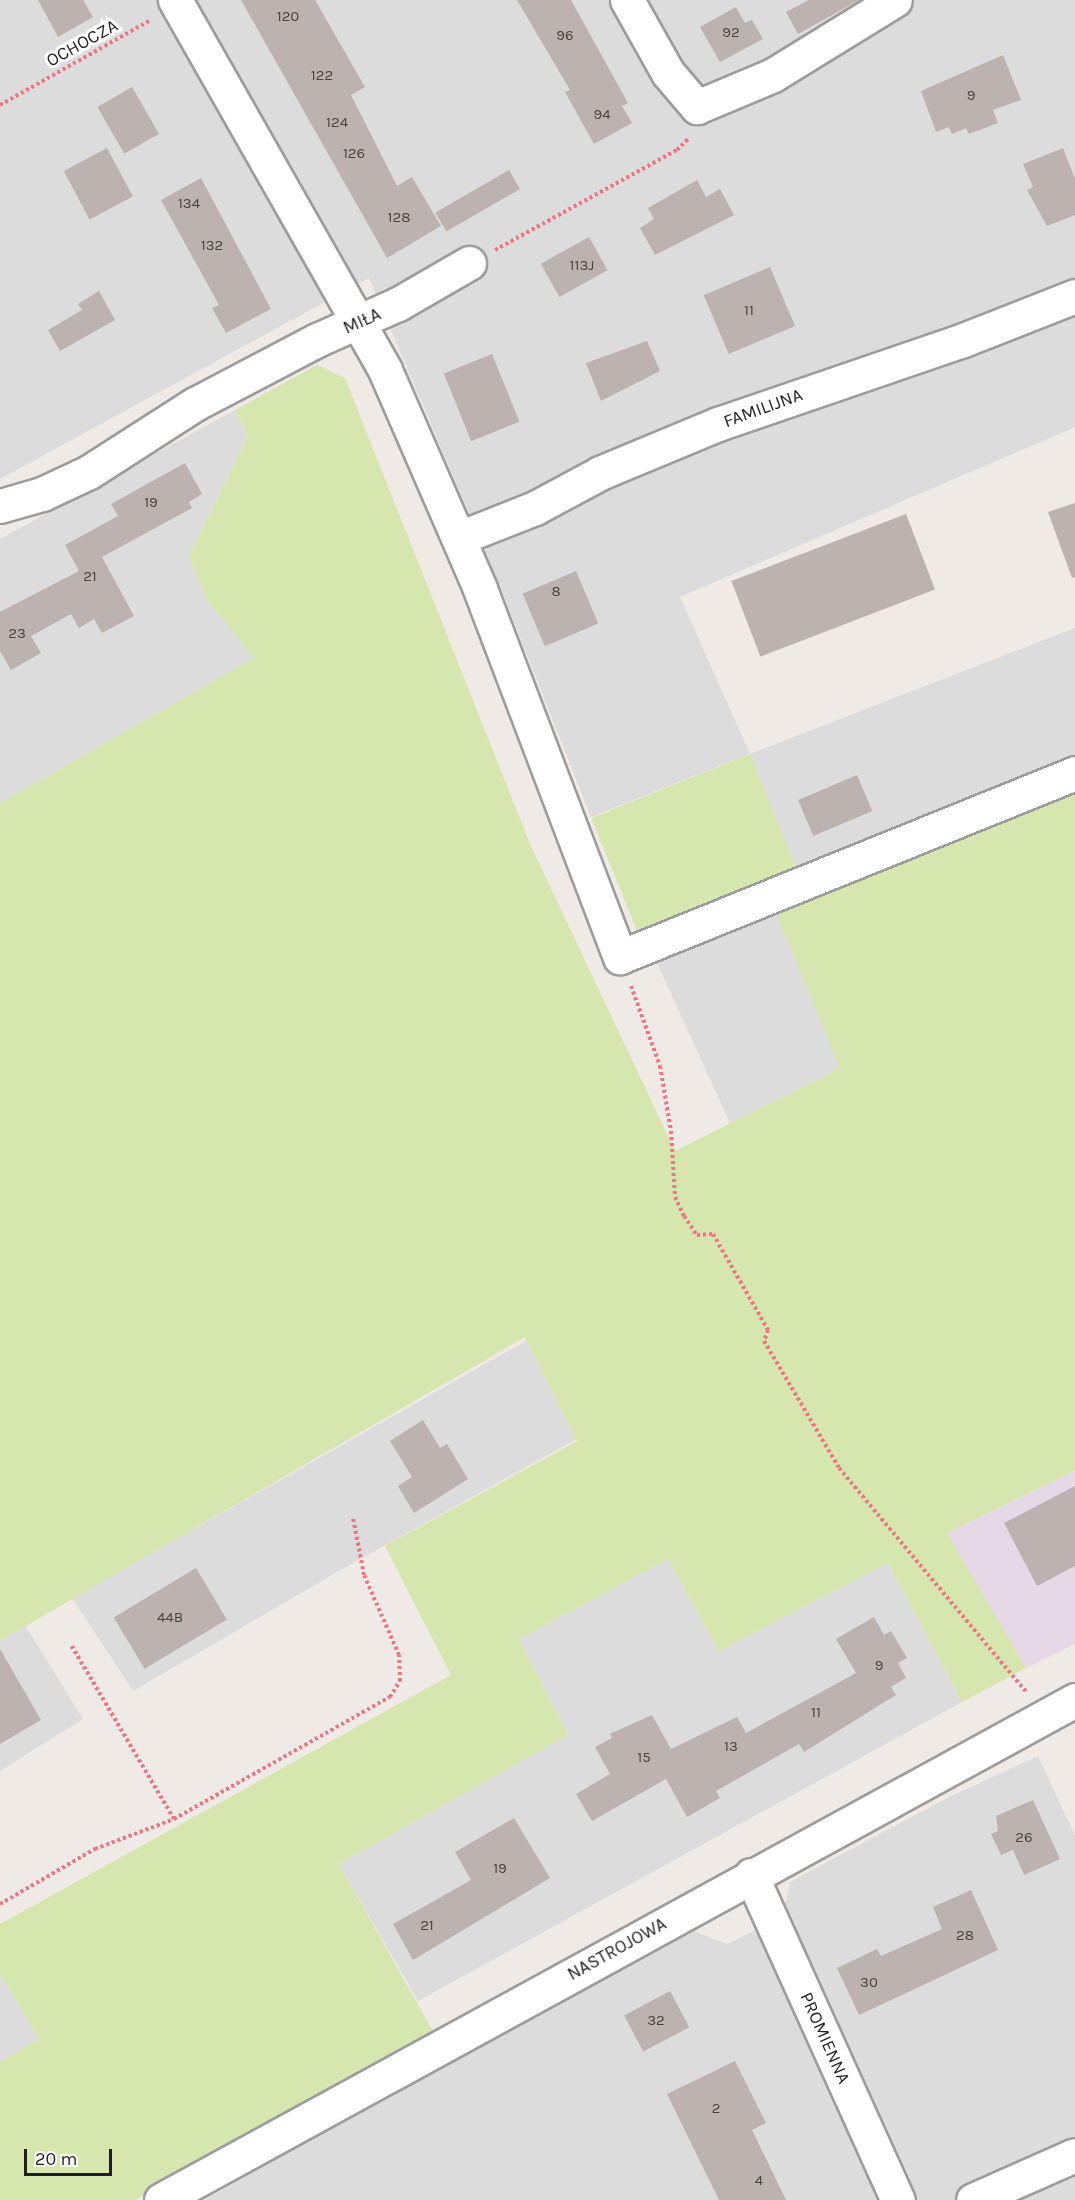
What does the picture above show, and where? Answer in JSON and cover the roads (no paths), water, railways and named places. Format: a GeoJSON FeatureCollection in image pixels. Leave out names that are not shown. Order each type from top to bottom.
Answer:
{"type":"FeatureCollection","features":[{"type":"Feature","properties":{"kind":"street"},"geometry":{"type":"LineString","coordinates":[[627,0],[669,73],[698,108],[773,75],[894,0]]}},
{"type":"Feature","properties":{"kind":"street"},"geometry":{"type":"LineString","coordinates":[[177,2],[385,370],[459,538],[620,957],[1075,773]]}},
{"type":"Feature","properties":{"kind":"street","name":"MIŁA"},"geometry":{"type":"LineString","coordinates":[[1,502],[42,494],[88,472],[195,404],[317,340],[357,324],[470,263]]}},
{"type":"Feature","properties":{"kind":"street","name":"FAMILIJNA"},"geometry":{"type":"LineString","coordinates":[[459,538],[535,508],[600,473],[718,424],[963,340],[1075,296]]}},
{"type":"Feature","properties":{"kind":"street","name":"NASTROJOWA"},"geometry":{"type":"LineString","coordinates":[[161,2200],[751,1875],[1075,1700]]}},
{"type":"Feature","properties":{"kind":"street","name":"PROMIENNA"},"geometry":{"type":"LineString","coordinates":[[751,1875],[898,2200]]}},
{"type":"Feature","properties":{"kind":"street"},"geometry":{"type":"LineString","coordinates":[[973,2200],[1075,2155]]}}]}
